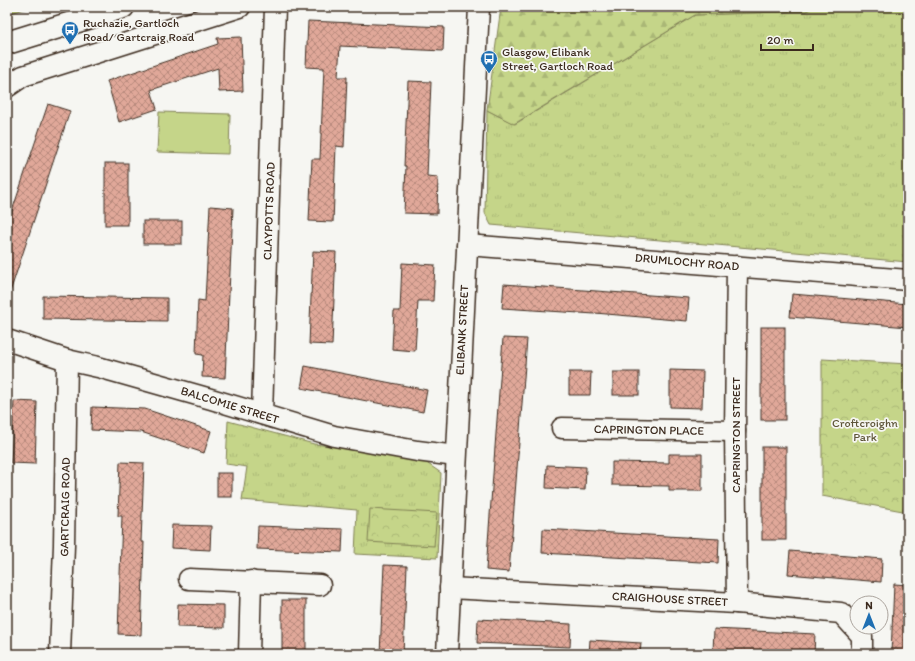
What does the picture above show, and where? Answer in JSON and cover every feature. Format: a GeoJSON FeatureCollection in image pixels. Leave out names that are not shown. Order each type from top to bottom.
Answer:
{"type":"FeatureCollection","features":[{"type":"Feature","properties":{"kind":"main road"},"geometry":{"type":"LineString","coordinates":[[7,44],[123,7]]}},
{"type":"Feature","properties":{"kind":"street"},"geometry":{"type":"LineString","coordinates":[[7,87],[23,76],[240,7]]}},
{"type":"Feature","properties":{"kind":"street","name":"CLAYPOTTS ROAD"},"geometry":{"type":"LineString","coordinates":[[262,414],[275,7]]}},
{"type":"Feature","properties":{"kind":"street","name":"ELIBANK STREET"},"geometry":{"type":"LineString","coordinates":[[447,654],[479,7]]}},
{"type":"Feature","properties":{"kind":"street","name":"DRUMLOCHY ROAD"},"geometry":{"type":"LineString","coordinates":[[467,245],[908,280]]}},
{"type":"Feature","properties":{"kind":"street","name":"CAPRINGTON STREET"},"geometry":{"type":"LineString","coordinates":[[737,266],[737,603]]}},
{"type":"Feature","properties":{"kind":"street","name":"BALCOMIE STREET"},"geometry":{"type":"LineString","coordinates":[[7,340],[67,360],[106,369],[334,436],[417,451],[456,456]]}},
{"type":"Feature","properties":{"kind":"street","name":"GARTCRAIG ROAD"},"geometry":{"type":"LineString","coordinates":[[60,654],[64,545],[67,360]]}},
{"type":"Feature","properties":{"kind":"street","name":"CAPRINGTON PLACE"},"geometry":{"type":"LineString","coordinates":[[562,428],[736,431]]}},
{"type":"Feature","properties":{"kind":"street"},"geometry":{"type":"LineString","coordinates":[[189,579],[320,585]]}},
{"type":"Feature","properties":{"kind":"street"},"geometry":{"type":"LineString","coordinates":[[249,654],[251,582]]}},
{"type":"Feature","properties":{"kind":"street","name":"CRAIGHOUSE STREET"},"geometry":{"type":"LineString","coordinates":[[450,588],[737,603],[841,613],[862,636],[862,654]]}},
{"type":"Feature","properties":{"kind":"green space"},"geometry":{"type":"Polygon","coordinates":[[[7,7],[32,7],[7,14],[7,7]]]}},
{"type":"Feature","properties":{"kind":"green space"},"geometry":{"type":"Polygon","coordinates":[[[501,7],[814,7],[806,11],[695,15],[514,124],[487,110],[501,7]]]}},
{"type":"Feature","properties":{"kind":"green space"},"geometry":{"type":"Polygon","coordinates":[[[814,7],[908,7],[908,262],[491,225],[485,213],[487,110],[515,124],[695,15],[806,11],[814,7]]]}},
{"type":"Feature","properties":{"kind":"green space"},"geometry":{"type":"Polygon","coordinates":[[[159,112],[230,114],[229,154],[157,152],[159,112]]]}},
{"type":"Feature","properties":{"kind":"green space","name":"Croftcroighn Park"},"geometry":{"type":"Polygon","coordinates":[[[822,359],[908,364],[908,512],[822,496],[822,359]]]}},
{"type":"Feature","properties":{"kind":"green space"},"geometry":{"type":"Polygon","coordinates":[[[228,421],[314,444],[418,457],[441,473],[437,558],[355,554],[357,510],[242,500],[247,467],[226,464],[228,421]]]}},
{"type":"Feature","properties":{"kind":"green space"},"geometry":{"type":"Polygon","coordinates":[[[370,509],[437,513],[434,546],[368,542],[370,509]]]}},
{"type":"Feature","properties":{"kind":"building"},"geometry":{"type":"Polygon","coordinates":[[[308,21],[444,27],[443,51],[340,46],[338,77],[347,77],[344,147],[336,146],[333,222],[309,221],[312,159],[320,159],[324,68],[306,67],[308,21]]]}},
{"type":"Feature","properties":{"kind":"building"},"geometry":{"type":"Polygon","coordinates":[[[241,37],[243,91],[219,92],[218,68],[151,90],[157,109],[119,122],[107,81],[218,44],[217,38],[241,37]]]}},
{"type":"Feature","properties":{"kind":"building"},"geometry":{"type":"Polygon","coordinates":[[[408,81],[431,82],[427,176],[438,177],[437,214],[404,213],[406,166],[404,166],[408,81]]]}},
{"type":"Feature","properties":{"kind":"building"},"geometry":{"type":"Polygon","coordinates":[[[48,104],[70,111],[10,292],[7,292],[7,226],[48,104]]]}},
{"type":"Feature","properties":{"kind":"building"},"geometry":{"type":"Polygon","coordinates":[[[105,163],[128,163],[128,225],[105,225],[105,163]]]}},
{"type":"Feature","properties":{"kind":"building"},"geometry":{"type":"Polygon","coordinates":[[[210,206],[233,208],[225,378],[202,377],[203,355],[196,354],[198,300],[205,301],[210,206]]]}},
{"type":"Feature","properties":{"kind":"building"},"geometry":{"type":"Polygon","coordinates":[[[143,221],[182,221],[182,244],[143,244],[143,221]]]}},
{"type":"Feature","properties":{"kind":"building"},"geometry":{"type":"Polygon","coordinates":[[[313,251],[336,252],[332,345],[309,344],[313,251]]]}},
{"type":"Feature","properties":{"kind":"building"},"geometry":{"type":"Polygon","coordinates":[[[402,263],[435,265],[433,301],[418,301],[415,351],[392,349],[394,311],[400,311],[402,263]]]}},
{"type":"Feature","properties":{"kind":"building"},"geometry":{"type":"Polygon","coordinates":[[[504,284],[689,298],[687,321],[595,313],[502,308],[504,284]]]}},
{"type":"Feature","properties":{"kind":"building"},"geometry":{"type":"Polygon","coordinates":[[[792,294],[908,304],[908,327],[790,317],[792,294]]]}},
{"type":"Feature","properties":{"kind":"building"},"geometry":{"type":"Polygon","coordinates":[[[43,296],[167,298],[167,321],[43,319],[43,296]]]}},
{"type":"Feature","properties":{"kind":"building"},"geometry":{"type":"Polygon","coordinates":[[[761,327],[785,327],[785,420],[761,420],[761,327]]]}},
{"type":"Feature","properties":{"kind":"building"},"geometry":{"type":"Polygon","coordinates":[[[503,338],[527,339],[509,572],[486,570],[503,338]]]}},
{"type":"Feature","properties":{"kind":"building"},"geometry":{"type":"Polygon","coordinates":[[[305,366],[427,390],[423,412],[301,388],[305,366]]]}},
{"type":"Feature","properties":{"kind":"building"},"geometry":{"type":"Polygon","coordinates":[[[670,370],[703,371],[702,408],[670,407],[670,370]]]}},
{"type":"Feature","properties":{"kind":"building"},"geometry":{"type":"Polygon","coordinates":[[[569,372],[591,372],[590,395],[569,395],[569,372]]]}},
{"type":"Feature","properties":{"kind":"building"},"geometry":{"type":"Polygon","coordinates":[[[613,372],[639,372],[639,395],[613,395],[613,372]]]}},
{"type":"Feature","properties":{"kind":"building"},"geometry":{"type":"Polygon","coordinates":[[[14,401],[37,402],[35,464],[11,463],[14,401]]]}},
{"type":"Feature","properties":{"kind":"building"},"geometry":{"type":"Polygon","coordinates":[[[92,407],[145,409],[211,431],[204,453],[141,432],[91,430],[92,407]]]}},
{"type":"Feature","properties":{"kind":"building"},"geometry":{"type":"Polygon","coordinates":[[[762,447],[786,447],[786,540],[762,540],[762,447]]]}},
{"type":"Feature","properties":{"kind":"building"},"geometry":{"type":"Polygon","coordinates":[[[669,454],[702,454],[702,491],[669,491],[669,486],[612,485],[612,462],[669,463],[669,454]]]}},
{"type":"Feature","properties":{"kind":"building"},"geometry":{"type":"Polygon","coordinates":[[[120,462],[144,463],[141,542],[144,542],[141,635],[118,634],[122,516],[118,516],[120,462]]]}},
{"type":"Feature","properties":{"kind":"building"},"geometry":{"type":"Polygon","coordinates":[[[547,465],[586,467],[585,490],[546,488],[547,465]]]}},
{"type":"Feature","properties":{"kind":"building"},"geometry":{"type":"Polygon","coordinates":[[[217,473],[232,473],[232,497],[217,497],[217,473]]]}},
{"type":"Feature","properties":{"kind":"building"},"geometry":{"type":"Polygon","coordinates":[[[172,525],[211,526],[210,550],[171,548],[172,525]]]}},
{"type":"Feature","properties":{"kind":"building"},"geometry":{"type":"Polygon","coordinates":[[[258,526],[343,529],[342,552],[257,549],[258,526]]]}},
{"type":"Feature","properties":{"kind":"building"},"geometry":{"type":"Polygon","coordinates":[[[543,529],[719,539],[718,563],[542,553],[543,529]]]}},
{"type":"Feature","properties":{"kind":"building"},"geometry":{"type":"Polygon","coordinates":[[[790,551],[882,559],[881,582],[788,574],[790,551]]]}},
{"type":"Feature","properties":{"kind":"building"},"geometry":{"type":"Polygon","coordinates":[[[384,565],[407,566],[403,654],[380,654],[384,565]]]}},
{"type":"Feature","properties":{"kind":"building"},"geometry":{"type":"Polygon","coordinates":[[[894,584],[908,585],[908,654],[891,654],[894,584]]]}},
{"type":"Feature","properties":{"kind":"building"},"geometry":{"type":"Polygon","coordinates":[[[282,600],[306,600],[306,654],[282,654],[282,600]]]}},
{"type":"Feature","properties":{"kind":"building"},"geometry":{"type":"Polygon","coordinates":[[[178,604],[224,605],[224,628],[177,627],[178,604]]]}},
{"type":"Feature","properties":{"kind":"building"},"geometry":{"type":"Polygon","coordinates":[[[478,619],[571,624],[570,647],[477,643],[478,619]]]}},
{"type":"Feature","properties":{"kind":"building"},"geometry":{"type":"Polygon","coordinates":[[[714,629],[815,634],[814,654],[713,652],[714,629]]]}},
{"type":"Feature","properties":{"kind":"building"},"geometry":{"type":"Polygon","coordinates":[[[590,640],[641,643],[640,654],[589,654],[590,640]]]}},
{"type":"Feature","properties":{"kind":"place","name":"Ruchazie, Gartloch Road/ Gartcraig Road"},"geometry":{"type":"Point","coordinates":[70,45]}},
{"type":"Feature","properties":{"kind":"place","name":"Glasgow, Elibank Street, Gartloch Road"},"geometry":{"type":"Point","coordinates":[489,74]}}]}
